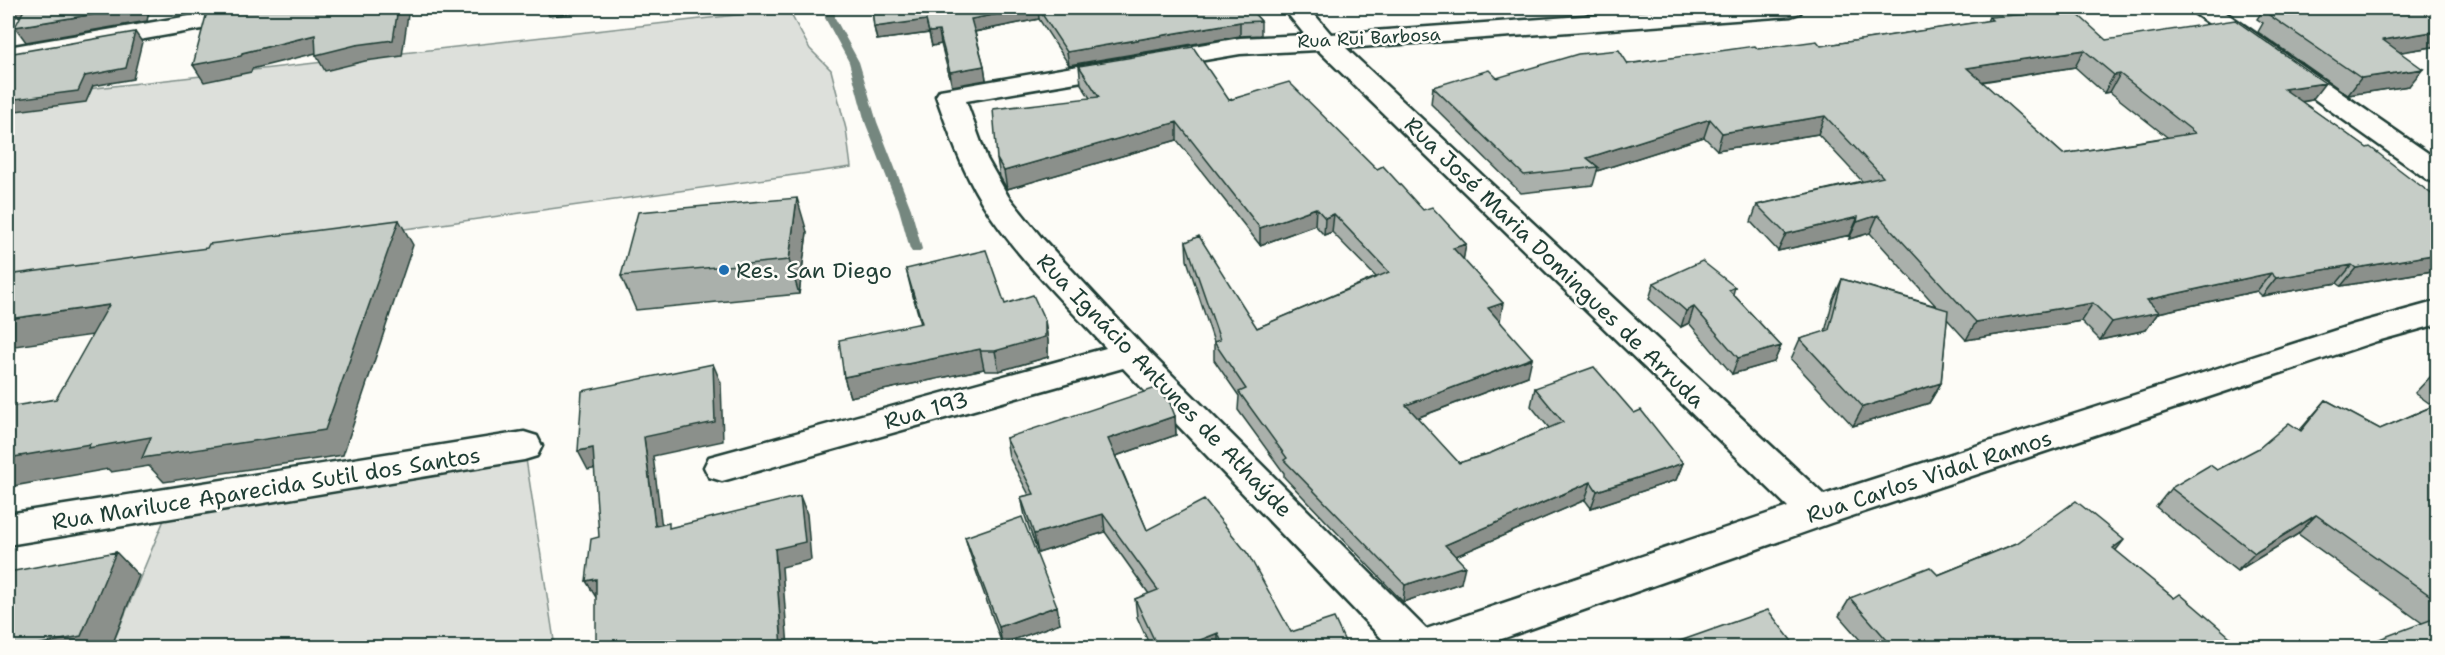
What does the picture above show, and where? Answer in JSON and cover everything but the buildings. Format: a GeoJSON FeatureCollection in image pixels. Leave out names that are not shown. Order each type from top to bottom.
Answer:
{"type":"FeatureCollection","features":[{"type":"Feature","properties":{"kind":"street"},"geometry":{"type":"LineString","coordinates":[[8,55],[276,8]]}},
{"type":"Feature","properties":{"kind":"street","name":"Rua José Maria Domingues de Arruda"},"geometry":{"type":"LineString","coordinates":[[1296,8],[1324,42],[1818,512]]}},
{"type":"Feature","properties":{"kind":"street","name":"Rua Rui Barbosa"},"geometry":{"type":"LineString","coordinates":[[950,96],[1240,46],[1791,8]]}},
{"type":"Feature","properties":{"kind":"street"},"geometry":{"type":"LineString","coordinates":[[2203,8],[2438,174]]}},
{"type":"Feature","properties":{"kind":"street","name":"Rua Ignácio Antunes de Athaýde"},"geometry":{"type":"LineString","coordinates":[[950,96],[973,159],[995,200],[1030,244],[1130,354],[1418,648]]}},
{"type":"Feature","properties":{"kind":"street","name":"Rua Carlos Vidal Ramos"},"geometry":{"type":"LineString","coordinates":[[1423,648],[1818,512],[2356,336],[2438,312]]}},
{"type":"Feature","properties":{"kind":"street","name":"Rua 193"},"geometry":{"type":"LineString","coordinates":[[722,467],[1130,354]]}},
{"type":"Feature","properties":{"kind":"street","name":"Rua Mariluce Aparecida Sutil dos Santos"},"geometry":{"type":"LineString","coordinates":[[8,530],[524,446]]}},
{"type":"Feature","properties":{"kind":"shaded area"},"geometry":{"type":"Polygon","coordinates":[[[788,9],[810,49],[831,70],[846,129],[851,167],[428,226],[8,279],[8,98],[788,9]]]}},
{"type":"Feature","properties":{"kind":"shaded area"},"geometry":{"type":"Polygon","coordinates":[[[524,446],[555,647],[111,648],[171,503],[524,446]]]}},
{"type":"Feature","properties":{"kind":"waterway"},"geometry":{"type":"LineString","coordinates":[[830,8],[830,18],[854,62],[871,122],[905,209],[916,249]]}},
{"type":"Feature","properties":{"kind":"place","name":"Res. San Diego"},"geometry":{"type":"Point","coordinates":[724,270]}}]}
